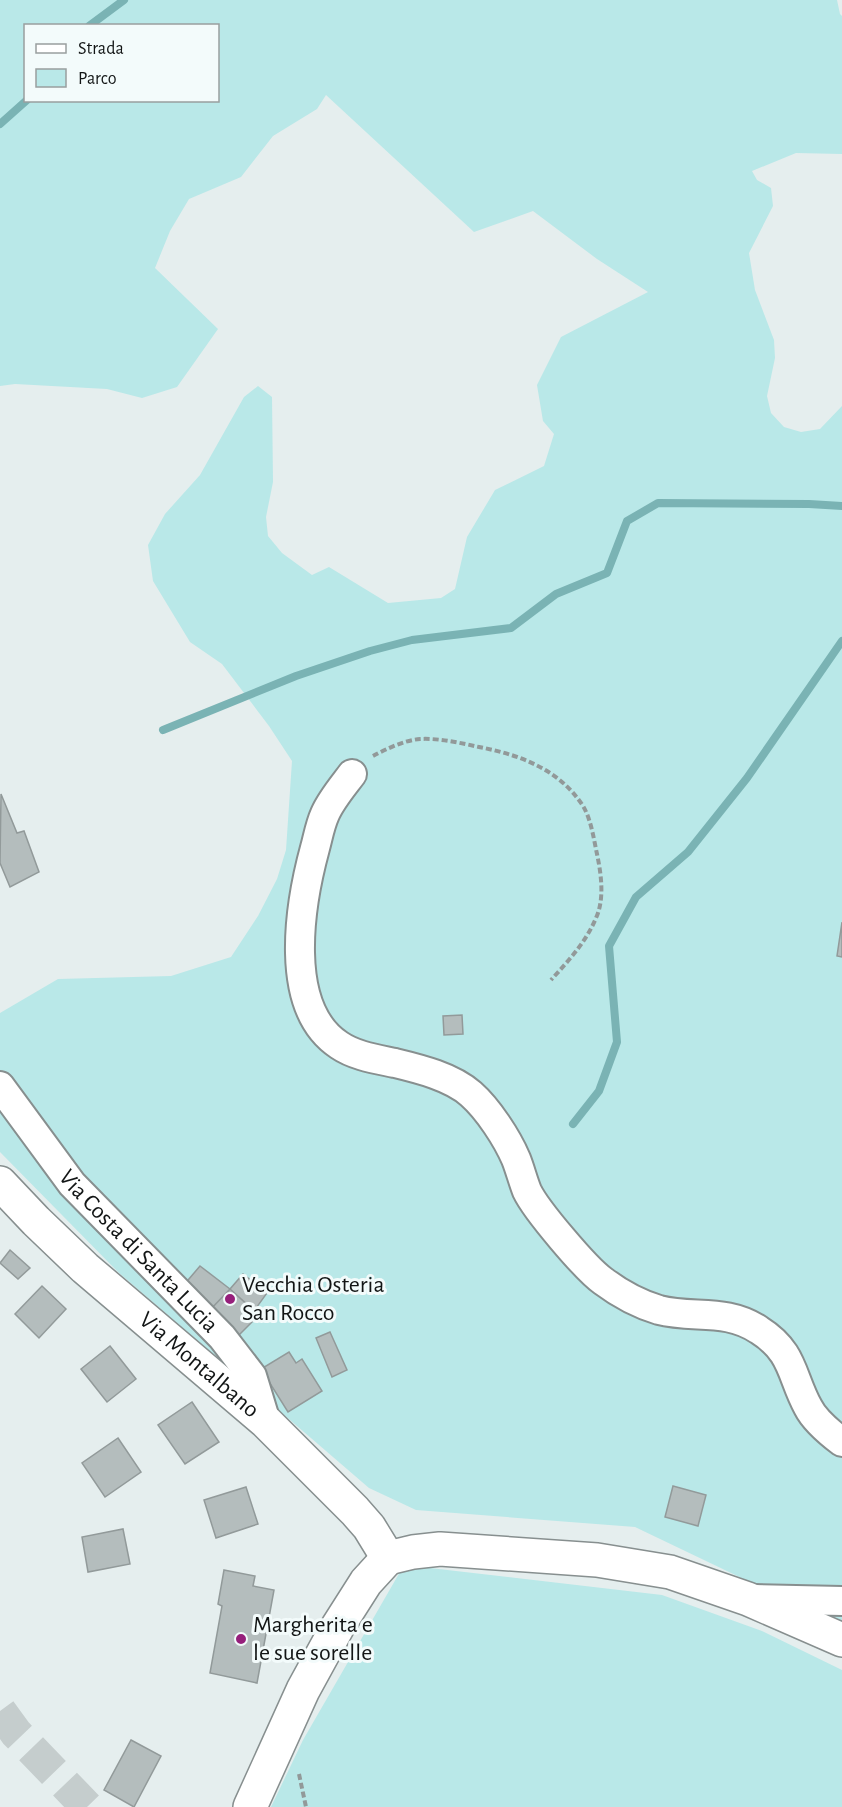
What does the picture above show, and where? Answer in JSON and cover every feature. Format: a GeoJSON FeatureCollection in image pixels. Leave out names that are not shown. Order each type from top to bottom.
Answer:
{"type":"FeatureCollection","features":[{"type":"Feature","properties":{"kind":"street"},"geometry":{"type":"LineString","coordinates":[[352,774],[325,814],[306,883],[301,919],[301,956],[307,1003],[327,1036],[341,1046],[368,1058],[427,1072],[471,1094],[503,1135],[515,1158],[528,1193],[541,1214],[601,1280],[631,1299],[660,1310],[724,1315],[759,1329],[777,1345],[790,1362],[808,1409],[829,1432],[842,1442]]}},
{"type":"Feature","properties":{"kind":"street","name":"Via Costa di Santa Lucia"},"geometry":{"type":"LineString","coordinates":[[0,1086],[72,1184],[222,1338],[252,1376],[266,1422]]}},
{"type":"Feature","properties":{"kind":"street","name":"Via Montalbano"},"geometry":{"type":"LineString","coordinates":[[0,1183],[85,1268],[266,1422],[355,1511],[369,1527],[388,1558]]}},
{"type":"Feature","properties":{"kind":"street"},"geometry":{"type":"LineString","coordinates":[[250,1807],[303,1690],[338,1626],[366,1582],[388,1558],[440,1549],[597,1560],[670,1572],[748,1599],[842,1640]]}},
{"type":"Feature","properties":{"kind":"street"},"geometry":{"type":"LineString","coordinates":[[748,1599],[842,1601]]}},
{"type":"Feature","properties":{"kind":"path"},"geometry":{"type":"LineString","coordinates":[[352,774],[366,760],[385,750],[419,739],[461,743],[511,754],[537,764],[560,780],[584,807],[602,877],[599,911],[587,937],[551,980]]}},
{"type":"Feature","properties":{"kind":"green space"},"geometry":{"type":"Polygon","coordinates":[[[0,0],[837,0],[842,16],[842,154],[796,153],[752,171],[757,180],[771,188],[773,206],[749,253],[755,290],[774,340],[775,358],[767,396],[771,413],[784,427],[801,432],[820,429],[842,406],[842,1626],[635,1527],[416,1510],[369,1488],[119,1273],[0,1152],[0,1013],[58,979],[171,976],[231,957],[258,916],[277,879],[286,850],[292,761],[269,726],[222,664],[190,642],[153,581],[148,545],[165,514],[200,475],[244,397],[258,386],[272,397],[273,482],[266,517],[268,536],[282,553],[312,575],[329,567],[388,603],[441,598],[455,589],[467,537],[495,490],[544,466],[554,434],[543,421],[537,385],[561,337],[648,292],[597,259],[533,211],[474,232],[326,95],[317,109],[273,136],[241,177],[189,199],[170,231],[155,268],[218,329],[177,387],[142,398],[107,389],[15,384],[0,386],[0,0]]]}},
{"type":"Feature","properties":{"kind":"green space"},"geometry":{"type":"Polygon","coordinates":[[[404,1565],[662,1595],[762,1631],[842,1670],[842,1807],[271,1807],[303,1740],[404,1565]]]}},
{"type":"Feature","properties":{"kind":"building"},"geometry":{"type":"Polygon","coordinates":[[[1,794],[17,833],[24,831],[39,872],[10,887],[0,863],[1,794]]]}},
{"type":"Feature","properties":{"kind":"building"},"geometry":{"type":"Polygon","coordinates":[[[842,922],[842,957],[837,956],[842,922]]]}},
{"type":"Feature","properties":{"kind":"building"},"geometry":{"type":"Polygon","coordinates":[[[462,1015],[463,1034],[444,1035],[443,1016],[462,1015]]]}},
{"type":"Feature","properties":{"kind":"building"},"geometry":{"type":"Polygon","coordinates":[[[10,1250],[30,1268],[18,1279],[0,1263],[10,1250]]]}},
{"type":"Feature","properties":{"kind":"building"},"geometry":{"type":"Polygon","coordinates":[[[200,1266],[230,1289],[210,1310],[183,1286],[200,1266]]]}},
{"type":"Feature","properties":{"kind":"building"},"geometry":{"type":"Polygon","coordinates":[[[243,1274],[267,1293],[254,1311],[230,1289],[243,1274]]]}},
{"type":"Feature","properties":{"kind":"building"},"geometry":{"type":"Polygon","coordinates":[[[42,1286],[66,1309],[39,1338],[15,1314],[42,1286]]]}},
{"type":"Feature","properties":{"kind":"building"},"geometry":{"type":"Polygon","coordinates":[[[230,1289],[259,1315],[238,1336],[210,1310],[230,1289]]]}},
{"type":"Feature","properties":{"kind":"building"},"geometry":{"type":"Polygon","coordinates":[[[330,1332],[347,1370],[332,1377],[316,1338],[330,1332]]]}},
{"type":"Feature","properties":{"kind":"building"},"geometry":{"type":"Polygon","coordinates":[[[110,1346],[136,1379],[107,1402],[81,1369],[110,1346]]]}},
{"type":"Feature","properties":{"kind":"building"},"geometry":{"type":"Polygon","coordinates":[[[289,1352],[296,1363],[302,1359],[322,1391],[288,1412],[261,1369],[289,1352]]]}},
{"type":"Feature","properties":{"kind":"building"},"geometry":{"type":"Polygon","coordinates":[[[192,1402],[219,1442],[185,1464],[158,1425],[192,1402]]]}},
{"type":"Feature","properties":{"kind":"building"},"geometry":{"type":"Polygon","coordinates":[[[118,1438],[141,1472],[105,1497],[82,1463],[118,1438]]]}},
{"type":"Feature","properties":{"kind":"building"},"geometry":{"type":"Polygon","coordinates":[[[673,1486],[706,1495],[698,1526],[665,1517],[673,1486]]]}},
{"type":"Feature","properties":{"kind":"building"},"geometry":{"type":"Polygon","coordinates":[[[246,1487],[258,1524],[216,1538],[204,1500],[246,1487]]]}},
{"type":"Feature","properties":{"kind":"building"},"geometry":{"type":"Polygon","coordinates":[[[123,1529],[130,1564],[88,1572],[82,1537],[123,1529]]]}},
{"type":"Feature","properties":{"kind":"building","name":"Margherita e le sue sorelle"},"geometry":{"type":"Polygon","coordinates":[[[224,1570],[255,1576],[253,1586],[274,1590],[257,1683],[210,1673],[222,1606],[218,1604],[224,1570]]]}},
{"type":"Feature","properties":{"kind":"building"},"geometry":{"type":"Polygon","coordinates":[[[131,1740],[161,1756],[134,1807],[104,1790],[131,1740]]]}},
{"type":"Feature","properties":{"kind":"waterway"},"geometry":{"type":"LineString","coordinates":[[92,24],[124,0]]}},
{"type":"Feature","properties":{"kind":"waterway"},"geometry":{"type":"LineString","coordinates":[[0,124],[25,102]]}},
{"type":"Feature","properties":{"kind":"waterway"},"geometry":{"type":"LineString","coordinates":[[163,730],[296,676],[370,651],[412,640],[511,628],[556,594],[607,573],[627,521],[658,503],[842,506]]}},
{"type":"Feature","properties":{"kind":"waterway"},"geometry":{"type":"LineString","coordinates":[[573,1124],[599,1091],[617,1042],[609,946],[636,897],[688,852],[747,778],[842,641]]}},
{"type":"Feature","properties":{"kind":"tunnel"},"geometry":{"type":"LineString","coordinates":[[0,1711],[16,1733],[87,1807]]}},
{"type":"Feature","properties":{"kind":"place","name":"Vecchia Osteria San Rocco"},"geometry":{"type":"Point","coordinates":[230,1299]}},
{"type":"Feature","properties":{"kind":"place","name":"Margherita e le sue sorelle"},"geometry":{"type":"Point","coordinates":[241,1639]}}]}
